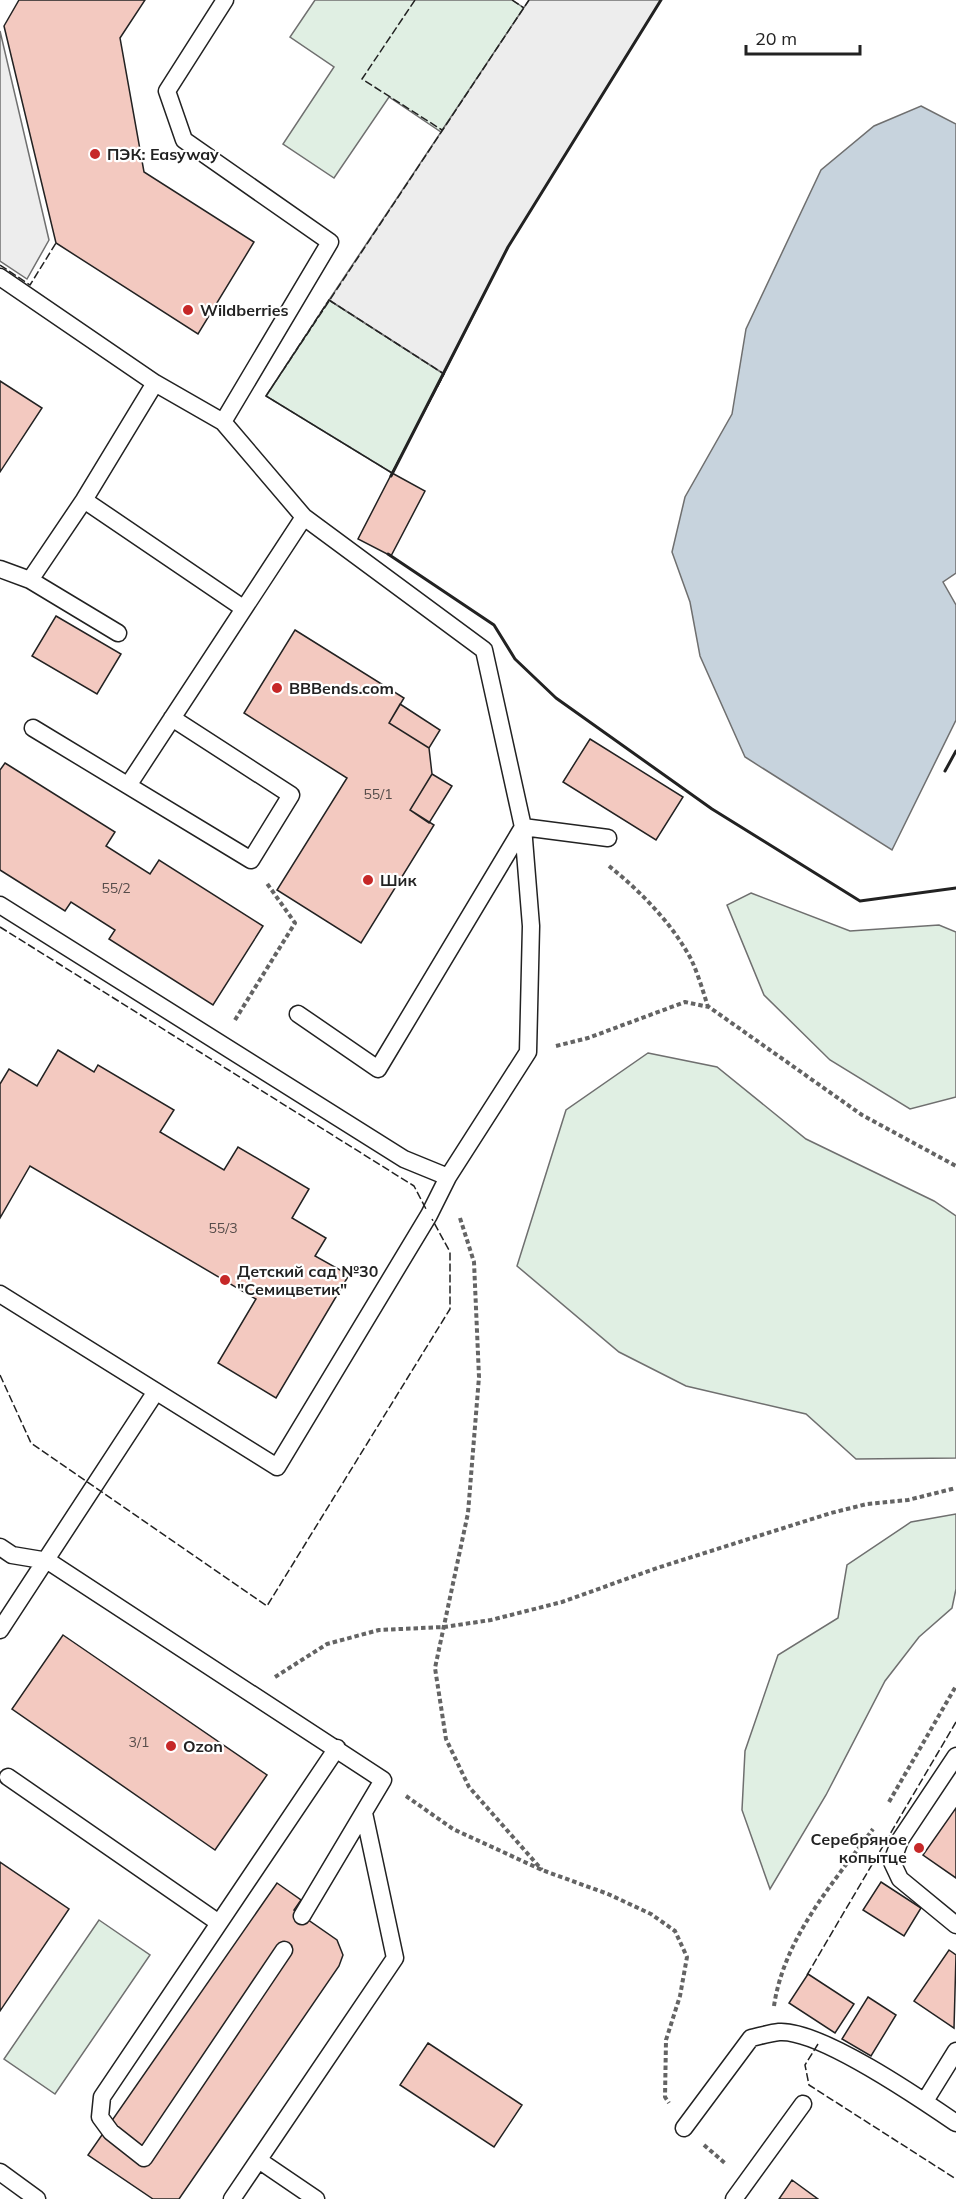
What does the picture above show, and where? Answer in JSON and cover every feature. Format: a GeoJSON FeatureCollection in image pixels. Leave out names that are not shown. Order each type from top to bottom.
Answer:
{"type":"FeatureCollection","features":[{"type":"Feature","properties":{"kind":"lane"},"geometry":{"type":"LineString","coordinates":[[223,422],[330,242],[184,140],[167,91],[225,0]]}},
{"type":"Feature","properties":{"kind":"lane"},"geometry":{"type":"LineString","coordinates":[[0,278],[155,383],[223,422],[304,517],[484,650],[523,827],[531,926],[528,1052],[448,1177],[429,1215],[277,1467],[154,1393],[0,1294]]}},
{"type":"Feature","properties":{"kind":"lane"},"geometry":{"type":"LineString","coordinates":[[30,580],[84,500],[155,383]]}},
{"type":"Feature","properties":{"kind":"lane"},"geometry":{"type":"LineString","coordinates":[[84,500],[243,608]]}},
{"type":"Feature","properties":{"kind":"lane"},"geometry":{"type":"LineString","coordinates":[[129,784],[304,517]]}},
{"type":"Feature","properties":{"kind":"lane"},"geometry":{"type":"LineString","coordinates":[[0,569],[30,580],[118,633]]}},
{"type":"Feature","properties":{"kind":"lane"},"geometry":{"type":"LineString","coordinates":[[33,728],[129,784],[251,860],[291,795],[172,718]]}},
{"type":"Feature","properties":{"kind":"lane"},"geometry":{"type":"LineString","coordinates":[[523,827],[608,838]]}},
{"type":"Feature","properties":{"kind":"lane"},"geometry":{"type":"LineString","coordinates":[[298,1014],[378,1069],[523,827]]}},
{"type":"Feature","properties":{"kind":"lane"},"geometry":{"type":"LineString","coordinates":[[0,905],[404,1159],[448,1177]]}},
{"type":"Feature","properties":{"kind":"lane"},"geometry":{"type":"LineString","coordinates":[[0,1630],[48,1561],[154,1393]]}},
{"type":"Feature","properties":{"kind":"lane"},"geometry":{"type":"LineString","coordinates":[[0,1547],[12,1555],[48,1561],[383,1780],[302,1916]]}},
{"type":"Feature","properties":{"kind":"lane"},"geometry":{"type":"LineString","coordinates":[[284,1950],[144,2158],[111,2132],[100,2117],[102,2097],[337,1748]]}},
{"type":"Feature","properties":{"kind":"lane"},"geometry":{"type":"LineString","coordinates":[[956,1756],[900,1840],[892,1862],[900,1879],[956,1925]]}},
{"type":"Feature","properties":{"kind":"lane"},"geometry":{"type":"LineString","coordinates":[[8,1777],[219,1923]]}},
{"type":"Feature","properties":{"kind":"lane"},"geometry":{"type":"LineString","coordinates":[[232,2199],[260,2161],[395,1958],[364,1813]]}},
{"type":"Feature","properties":{"kind":"lane"},"geometry":{"type":"LineString","coordinates":[[684,2128],[751,2038],[780,2032],[820,2042],[925,2101],[956,2123]]}},
{"type":"Feature","properties":{"kind":"lane"},"geometry":{"type":"LineString","coordinates":[[925,2101],[956,2051]]}},
{"type":"Feature","properties":{"kind":"lane"},"geometry":{"type":"LineString","coordinates":[[734,2199],[803,2104]]}},
{"type":"Feature","properties":{"kind":"lane"},"geometry":{"type":"LineString","coordinates":[[260,2161],[316,2199]]}},
{"type":"Feature","properties":{"kind":"lane"},"geometry":{"type":"LineString","coordinates":[[0,2172],[37,2199]]}},
{"type":"Feature","properties":{"kind":"path"},"geometry":{"type":"LineString","coordinates":[[220,1044],[295,923],[251,860]]}},
{"type":"Feature","properties":{"kind":"path"},"geometry":{"type":"LineString","coordinates":[[604,862],[631,884],[667,922],[691,960],[709,1008]]}},
{"type":"Feature","properties":{"kind":"path"},"geometry":{"type":"LineString","coordinates":[[528,1052],[588,1038],[685,1002],[709,1008],[862,1115],[956,1166]]}},
{"type":"Feature","properties":{"kind":"path"},"geometry":{"type":"LineString","coordinates":[[448,1177],[474,1262],[479,1377],[468,1513],[435,1668],[446,1739],[469,1787],[542,1870]]}},
{"type":"Feature","properties":{"kind":"path"},"geometry":{"type":"LineString","coordinates":[[257,1696],[279,1672],[327,1644],[379,1630],[444,1627],[491,1620],[562,1602],[657,1568],[831,1513],[867,1504],[908,1500],[956,1488]]}},
{"type":"Feature","properties":{"kind":"path"},"geometry":{"type":"LineString","coordinates":[[885,1807],[956,1686]]}},
{"type":"Feature","properties":{"kind":"path"},"geometry":{"type":"LineString","coordinates":[[383,1780],[453,1829],[542,1870],[608,1894],[651,1914],[675,1931],[687,1957],[680,1996],[666,2040],[665,2097],[684,2128],[746,2181]]}},
{"type":"Feature","properties":{"kind":"path"},"geometry":{"type":"LineString","coordinates":[[770,2034],[778,1980],[795,1940],[874,1827]]}},
{"type":"Feature","properties":{"kind":"green space"},"geometry":{"type":"Polygon","coordinates":[[[315,0],[512,0],[524,8],[441,132],[389,97],[334,178],[283,144],[334,67],[290,37],[315,0]]]}},
{"type":"Feature","properties":{"kind":"green space"},"geometry":{"type":"Polygon","coordinates":[[[329,300],[444,374],[392,473],[266,396],[329,300]]]}},
{"type":"Feature","properties":{"kind":"green space"},"geometry":{"type":"Polygon","coordinates":[[[751,893],[850,931],[939,925],[956,932],[956,1097],[910,1109],[830,1060],[764,995],[727,905],[751,893]]]}},
{"type":"Feature","properties":{"kind":"green space"},"geometry":{"type":"Polygon","coordinates":[[[648,1053],[717,1067],[806,1139],[934,1201],[956,1216],[956,1458],[856,1459],[806,1414],[686,1386],[619,1352],[517,1266],[566,1110],[648,1053]]]}},
{"type":"Feature","properties":{"kind":"green space"},"geometry":{"type":"Polygon","coordinates":[[[956,1514],[956,1589],[952,1608],[919,1637],[885,1681],[826,1795],[770,1889],[742,1810],[745,1751],[778,1655],[838,1618],[847,1565],[911,1522],[956,1514]]]}},
{"type":"Feature","properties":{"kind":"green space"},"geometry":{"type":"Polygon","coordinates":[[[99,1920],[150,1955],[55,2094],[4,2059],[99,1920]]]}},
{"type":"Feature","properties":{"kind":"shaded area"},"geometry":{"type":"Polygon","coordinates":[[[529,0],[661,0],[508,247],[444,374],[329,300],[529,0]]]}},
{"type":"Feature","properties":{"kind":"shaded area"},"geometry":{"type":"Polygon","coordinates":[[[0,31],[49,240],[27,279],[0,261],[0,31]]]}},
{"type":"Feature","properties":{"kind":"shaded area"},"geometry":{"type":"Polygon","coordinates":[[[921,106],[956,124],[956,573],[943,582],[956,605],[956,720],[892,850],[745,757],[700,656],[690,602],[672,552],[685,497],[732,414],[746,329],[821,170],[874,126],[921,106]]]}},
{"type":"Feature","properties":{"kind":"building"},"geometry":{"type":"Polygon","coordinates":[[[19,0],[145,0],[120,38],[144,172],[254,242],[198,334],[56,243],[4,26],[19,0]]]}},
{"type":"Feature","properties":{"kind":"building"},"geometry":{"type":"Polygon","coordinates":[[[0,381],[42,408],[0,472],[0,381]]]}},
{"type":"Feature","properties":{"kind":"building"},"geometry":{"type":"Polygon","coordinates":[[[392,473],[425,491],[391,556],[358,539],[392,473]]]}},
{"type":"Feature","properties":{"kind":"building"},"geometry":{"type":"Polygon","coordinates":[[[56,616],[121,654],[97,694],[32,656],[56,616]]]}},
{"type":"Feature","properties":{"kind":"building"},"geometry":{"type":"Polygon","coordinates":[[[295,630],[404,698],[389,723],[429,748],[432,774],[410,810],[434,825],[361,943],[277,890],[347,778],[244,713],[295,630]]]}},
{"type":"Feature","properties":{"kind":"building"},"geometry":{"type":"Polygon","coordinates":[[[400,704],[440,730],[429,748],[389,723],[400,704]]]}},
{"type":"Feature","properties":{"kind":"building"},"geometry":{"type":"Polygon","coordinates":[[[590,739],[683,797],[656,840],[563,782],[590,739]]]}},
{"type":"Feature","properties":{"kind":"building"},"geometry":{"type":"Polygon","coordinates":[[[5,763],[115,832],[106,846],[150,874],[159,860],[263,926],[213,1005],[109,939],[115,930],[71,902],[65,911],[0,870],[0,770],[5,763]]]}},
{"type":"Feature","properties":{"kind":"building"},"geometry":{"type":"Polygon","coordinates":[[[432,774],[452,786],[429,823],[410,810],[432,774]]]}},
{"type":"Feature","properties":{"kind":"building"},"geometry":{"type":"Polygon","coordinates":[[[58,1050],[94,1072],[98,1065],[174,1110],[160,1132],[224,1170],[238,1147],[309,1189],[292,1218],[326,1238],[315,1256],[349,1275],[276,1398],[218,1363],[256,1299],[30,1166],[0,1218],[0,1084],[9,1069],[37,1086],[58,1050]]]}},
{"type":"Feature","properties":{"kind":"building"},"geometry":{"type":"Polygon","coordinates":[[[63,1635],[267,1775],[215,1850],[12,1709],[63,1635]]]}},
{"type":"Feature","properties":{"kind":"building"},"geometry":{"type":"Polygon","coordinates":[[[956,1808],[956,1878],[923,1855],[956,1808]]]}},
{"type":"Feature","properties":{"kind":"building"},"geometry":{"type":"Polygon","coordinates":[[[0,1862],[69,1909],[0,2011],[0,1862]]]}},
{"type":"Feature","properties":{"kind":"building"},"geometry":{"type":"Polygon","coordinates":[[[881,1882],[921,1908],[904,1936],[863,1910],[881,1882]]]}},
{"type":"Feature","properties":{"kind":"building"},"geometry":{"type":"Polygon","coordinates":[[[277,1883],[301,1900],[294,1910],[337,1940],[343,1955],[339,1966],[179,2199],[153,2199],[88,2155],[277,1883]]]}},
{"type":"Feature","properties":{"kind":"building"},"geometry":{"type":"Polygon","coordinates":[[[949,1950],[956,1955],[954,2028],[914,2001],[949,1950]]]}},
{"type":"Feature","properties":{"kind":"building"},"geometry":{"type":"Polygon","coordinates":[[[808,1974],[854,2004],[835,2033],[789,2003],[808,1974]]]}},
{"type":"Feature","properties":{"kind":"building"},"geometry":{"type":"Polygon","coordinates":[[[868,1997],[896,2015],[871,2056],[842,2039],[868,1997]]]}},
{"type":"Feature","properties":{"kind":"building"},"geometry":{"type":"Polygon","coordinates":[[[428,2043],[522,2105],[494,2147],[400,2085],[428,2043]]]}},
{"type":"Feature","properties":{"kind":"building"},"geometry":{"type":"Polygon","coordinates":[[[792,2180],[818,2199],[779,2199],[792,2180]]]}},
{"type":"Feature","properties":{"kind":"fence"},"geometry":{"type":"LineString","coordinates":[[415,0],[362,79],[442,130]]}},
{"type":"Feature","properties":{"kind":"fence"},"geometry":{"type":"LineString","coordinates":[[512,0],[524,8]]}},
{"type":"Feature","properties":{"kind":"fence"},"geometry":{"type":"LineString","coordinates":[[392,473],[266,396],[529,0]]}},
{"type":"Feature","properties":{"kind":"fence"},"geometry":{"type":"LineString","coordinates":[[0,265],[30,285],[56,243]]}},
{"type":"Feature","properties":{"kind":"fence"},"geometry":{"type":"LineString","coordinates":[[329,300],[444,374],[392,473],[266,396],[329,300]]}},
{"type":"Feature","properties":{"kind":"fence"},"geometry":{"type":"LineString","coordinates":[[0,927],[414,1186],[426,1209]]}},
{"type":"Feature","properties":{"kind":"fence"},"geometry":{"type":"LineString","coordinates":[[0,1375],[31,1443],[267,1606],[450,1309],[450,1252],[432,1219]]}},
{"type":"Feature","properties":{"kind":"fence"},"geometry":{"type":"LineString","coordinates":[[807,1975],[956,1722]]}},
{"type":"Feature","properties":{"kind":"fence"},"geometry":{"type":"LineString","coordinates":[[818,2044],[805,2065],[809,2085],[956,2179]]}},
{"type":"Feature","properties":{"kind":"wall"},"geometry":{"type":"LineString","coordinates":[[391,476],[508,247],[661,0]]}},
{"type":"Feature","properties":{"kind":"wall"},"geometry":{"type":"LineString","coordinates":[[388,554],[494,625],[515,659],[556,698],[712,809],[860,901],[956,888]]}},
{"type":"Feature","properties":{"kind":"wall"},"geometry":{"type":"LineString","coordinates":[[945,771],[956,751]]}},
{"type":"Feature","properties":{"kind":"place","name":"ПЭК: Easyway"},"geometry":{"type":"Point","coordinates":[95,154]}},
{"type":"Feature","properties":{"kind":"place","name":"Wildberries"},"geometry":{"type":"Point","coordinates":[188,310]}},
{"type":"Feature","properties":{"kind":"place","name":"BBBends.com"},"geometry":{"type":"Point","coordinates":[277,688]}},
{"type":"Feature","properties":{"kind":"place","name":"Шик"},"geometry":{"type":"Point","coordinates":[368,880]}},
{"type":"Feature","properties":{"kind":"place","name":"Детский сад №30 \"Семицветик\""},"geometry":{"type":"Point","coordinates":[225,1280]}},
{"type":"Feature","properties":{"kind":"place","name":"Ozon"},"geometry":{"type":"Point","coordinates":[171,1746]}},
{"type":"Feature","properties":{"kind":"place","name":"Серебряное копытце"},"geometry":{"type":"Point","coordinates":[919,1848]}}]}
